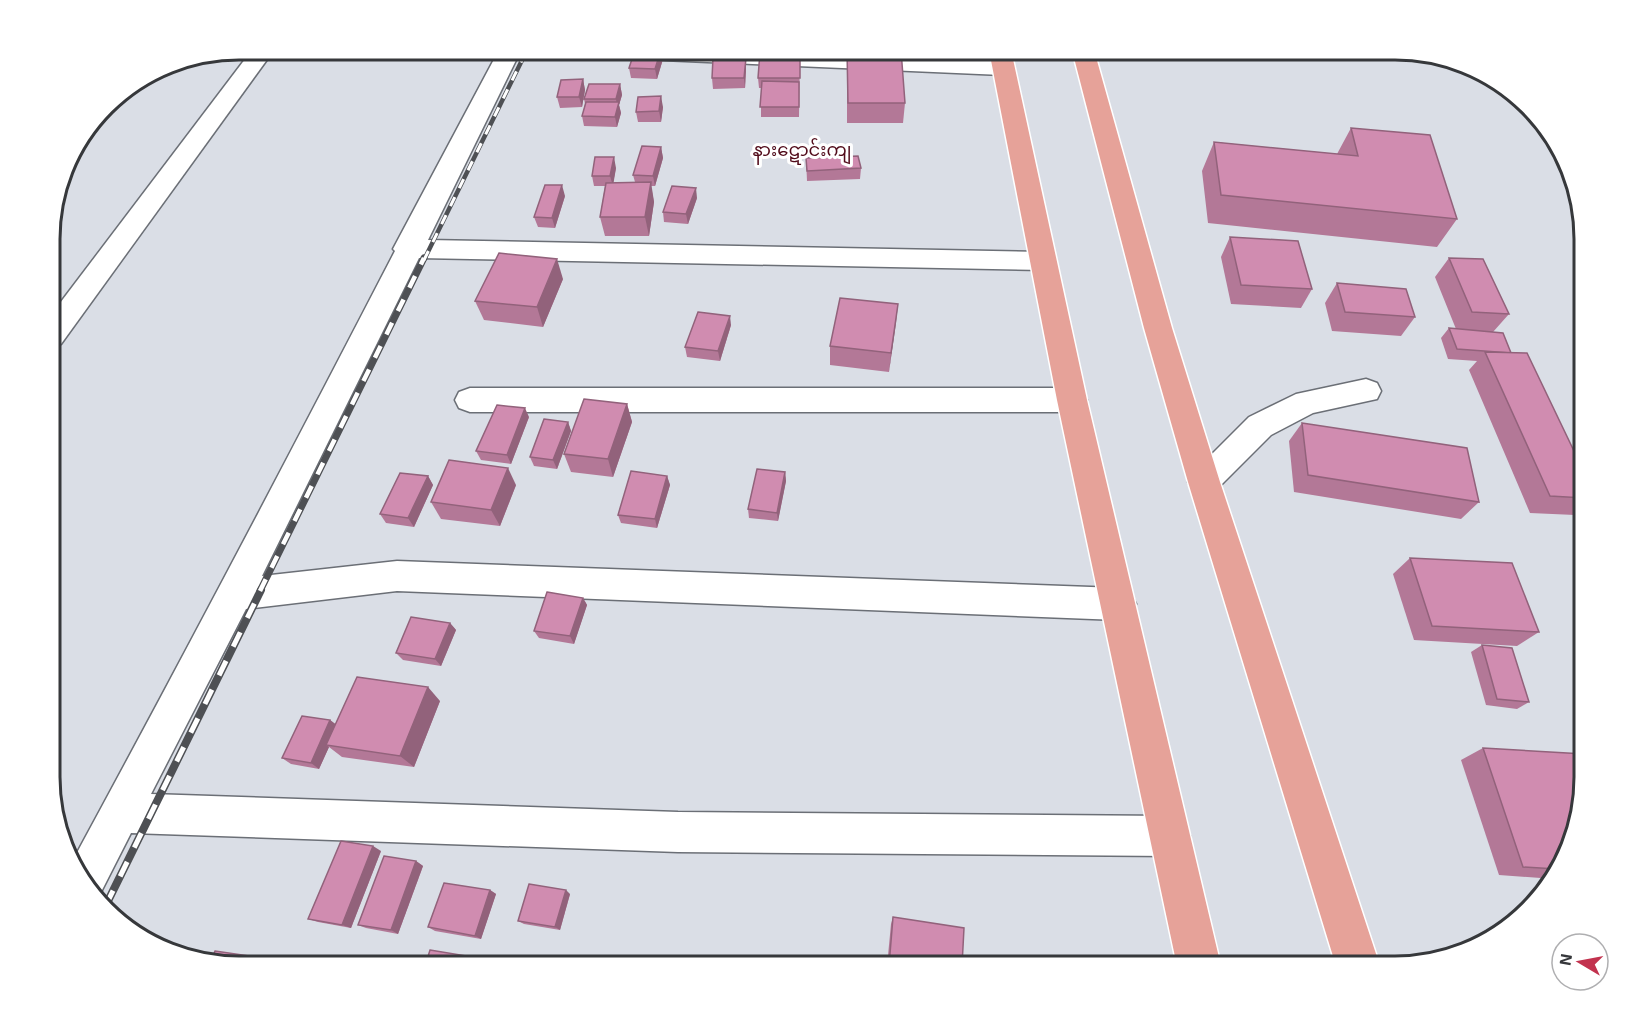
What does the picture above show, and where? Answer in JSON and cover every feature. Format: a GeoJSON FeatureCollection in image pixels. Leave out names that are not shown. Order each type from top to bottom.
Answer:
{"type":"FeatureCollection","features":[{"type":"Feature","properties":{"kind":"main road"},"geometry":{"type":"LineString","coordinates":[[1001,60],[1072,400],[1197,956]]}},
{"type":"Feature","properties":{"kind":"main road"},"geometry":{"type":"LineString","coordinates":[[1086,60],[1158,328],[1203,482],[1355,956]]}},
{"type":"Feature","properties":{"kind":"street"},"geometry":{"type":"LineString","coordinates":[[60,324],[256,60]]}},
{"type":"Feature","properties":{"kind":"street"},"geometry":{"type":"LineString","coordinates":[[88,873],[235,595],[407,249],[505,60]]}},
{"type":"Feature","properties":{"kind":"street"},"geometry":{"type":"LineString","coordinates":[[407,249],[1042,261]]}},
{"type":"Feature","properties":{"kind":"street"},"geometry":{"type":"LineString","coordinates":[[1203,482],[1260,426],[1307,402],[1366,391]]}},
{"type":"Feature","properties":{"kind":"street"},"geometry":{"type":"LineString","coordinates":[[470,400],[1072,400]]}},
{"type":"Feature","properties":{"kind":"street"},"geometry":{"type":"LineString","coordinates":[[235,595],[397,576],[1118,604]]}},
{"type":"Feature","properties":{"kind":"street"},"geometry":{"type":"LineString","coordinates":[[118,813],[678,832],[1170,836]]}},
{"type":"Feature","properties":{"kind":"building"},"geometry":{"type":"Polygon","coordinates":[[[632,60],[658,60],[655,69],[629,68],[632,60]]]}},
{"type":"Feature","properties":{"kind":"building"},"geometry":{"type":"Polygon","coordinates":[[[713,60],[746,60],[744,78],[712,78],[713,60]]]}},
{"type":"Feature","properties":{"kind":"building"},"geometry":{"type":"Polygon","coordinates":[[[759,60],[800,60],[800,78],[758,78],[759,60]]]}},
{"type":"Feature","properties":{"kind":"building"},"geometry":{"type":"Polygon","coordinates":[[[847,60],[902,60],[905,103],[848,103],[847,60]]]}},
{"type":"Feature","properties":{"kind":"building"},"geometry":{"type":"Polygon","coordinates":[[[583,79],[579,97],[557,97],[561,80],[583,79]]]}},
{"type":"Feature","properties":{"kind":"building"},"geometry":{"type":"Polygon","coordinates":[[[762,81],[799,82],[799,107],[760,107],[762,81]]]}},
{"type":"Feature","properties":{"kind":"building"},"geometry":{"type":"Polygon","coordinates":[[[589,84],[620,84],[616,99],[584,99],[589,84]]]}},
{"type":"Feature","properties":{"kind":"building"},"geometry":{"type":"Polygon","coordinates":[[[661,96],[659,111],[636,112],[638,97],[661,96]]]}},
{"type":"Feature","properties":{"kind":"building"},"geometry":{"type":"Polygon","coordinates":[[[586,102],[619,102],[615,117],[582,116],[586,102]]]}},
{"type":"Feature","properties":{"kind":"building"},"geometry":{"type":"Polygon","coordinates":[[[1351,128],[1430,135],[1457,219],[1221,195],[1214,142],[1358,156],[1351,128]]]}},
{"type":"Feature","properties":{"kind":"building"},"geometry":{"type":"Polygon","coordinates":[[[642,146],[661,147],[653,176],[633,175],[642,146]]]}},
{"type":"Feature","properties":{"kind":"building"},"geometry":{"type":"Polygon","coordinates":[[[858,156],[861,168],[807,171],[806,158],[858,156]]]}},
{"type":"Feature","properties":{"kind":"building"},"geometry":{"type":"Polygon","coordinates":[[[595,157],[614,157],[610,176],[592,176],[595,157]]]}},
{"type":"Feature","properties":{"kind":"building"},"geometry":{"type":"Polygon","coordinates":[[[651,182],[645,217],[600,217],[606,183],[651,182]]]}},
{"type":"Feature","properties":{"kind":"building"},"geometry":{"type":"Polygon","coordinates":[[[545,185],[562,185],[552,218],[534,217],[545,185]]]}},
{"type":"Feature","properties":{"kind":"building"},"geometry":{"type":"Polygon","coordinates":[[[672,186],[696,188],[686,214],[663,212],[672,186]]]}},
{"type":"Feature","properties":{"kind":"building"},"geometry":{"type":"Polygon","coordinates":[[[1230,237],[1298,241],[1312,289],[1241,285],[1230,237]]]}},
{"type":"Feature","properties":{"kind":"building"},"geometry":{"type":"Polygon","coordinates":[[[499,253],[557,259],[537,307],[475,301],[499,253]]]}},
{"type":"Feature","properties":{"kind":"building"},"geometry":{"type":"Polygon","coordinates":[[[1449,258],[1483,259],[1509,314],[1472,312],[1449,258]]]}},
{"type":"Feature","properties":{"kind":"building"},"geometry":{"type":"Polygon","coordinates":[[[1337,283],[1406,289],[1415,317],[1345,312],[1337,283]]]}},
{"type":"Feature","properties":{"kind":"building"},"geometry":{"type":"Polygon","coordinates":[[[840,298],[898,304],[891,353],[830,346],[840,298]]]}},
{"type":"Feature","properties":{"kind":"building"},"geometry":{"type":"Polygon","coordinates":[[[698,312],[730,316],[718,351],[685,347],[698,312]]]}},
{"type":"Feature","properties":{"kind":"building"},"geometry":{"type":"Polygon","coordinates":[[[1449,328],[1503,333],[1511,353],[1457,349],[1449,328]]]}},
{"type":"Feature","properties":{"kind":"building"},"geometry":{"type":"Polygon","coordinates":[[[1485,352],[1527,353],[1574,451],[1574,497],[1550,496],[1485,352]]]}},
{"type":"Feature","properties":{"kind":"building"},"geometry":{"type":"Polygon","coordinates":[[[584,399],[627,404],[608,459],[564,454],[584,399]]]}},
{"type":"Feature","properties":{"kind":"building"},"geometry":{"type":"Polygon","coordinates":[[[497,405],[525,408],[507,455],[476,451],[497,405]]]}},
{"type":"Feature","properties":{"kind":"building"},"geometry":{"type":"Polygon","coordinates":[[[544,419],[568,422],[553,460],[530,457],[544,419]]]}},
{"type":"Feature","properties":{"kind":"building"},"geometry":{"type":"Polygon","coordinates":[[[1302,423],[1467,448],[1479,502],[1308,475],[1302,423]]]}},
{"type":"Feature","properties":{"kind":"building"},"geometry":{"type":"Polygon","coordinates":[[[449,460],[508,468],[491,510],[431,502],[449,460]]]}},
{"type":"Feature","properties":{"kind":"building"},"geometry":{"type":"Polygon","coordinates":[[[757,469],[785,472],[777,513],[748,509],[757,469]]]}},
{"type":"Feature","properties":{"kind":"building"},"geometry":{"type":"Polygon","coordinates":[[[631,471],[667,476],[655,519],[618,515],[631,471]]]}},
{"type":"Feature","properties":{"kind":"building"},"geometry":{"type":"Polygon","coordinates":[[[400,473],[428,476],[408,518],[380,514],[400,473]]]}},
{"type":"Feature","properties":{"kind":"building"},"geometry":{"type":"Polygon","coordinates":[[[1410,558],[1512,563],[1539,632],[1432,626],[1410,558]]]}},
{"type":"Feature","properties":{"kind":"building"},"geometry":{"type":"Polygon","coordinates":[[[547,592],[583,598],[570,636],[534,631],[547,592]]]}},
{"type":"Feature","properties":{"kind":"building"},"geometry":{"type":"Polygon","coordinates":[[[411,617],[450,623],[435,659],[396,653],[411,617]]]}},
{"type":"Feature","properties":{"kind":"building"},"geometry":{"type":"Polygon","coordinates":[[[1482,645],[1512,648],[1529,702],[1497,699],[1482,645]]]}},
{"type":"Feature","properties":{"kind":"building"},"geometry":{"type":"Polygon","coordinates":[[[357,677],[428,687],[400,756],[326,745],[357,677]]]}},
{"type":"Feature","properties":{"kind":"building"},"geometry":{"type":"Polygon","coordinates":[[[302,716],[330,720],[311,763],[282,758],[302,716]]]}},
{"type":"Feature","properties":{"kind":"building"},"geometry":{"type":"Polygon","coordinates":[[[1483,748],[1574,753],[1574,789],[1568,823],[1560,845],[1548,868],[1523,867],[1483,748]]]}},
{"type":"Feature","properties":{"kind":"building"},"geometry":{"type":"Polygon","coordinates":[[[341,841],[373,846],[342,925],[308,919],[341,841]]]}},
{"type":"Feature","properties":{"kind":"building"},"geometry":{"type":"Polygon","coordinates":[[[384,856],[416,861],[391,930],[358,925],[384,856]]]}},
{"type":"Feature","properties":{"kind":"building"},"geometry":{"type":"Polygon","coordinates":[[[444,883],[490,890],[475,936],[428,927],[444,883]]]}},
{"type":"Feature","properties":{"kind":"building"},"geometry":{"type":"Polygon","coordinates":[[[529,884],[566,890],[555,927],[518,921],[529,884]]]}},
{"type":"Feature","properties":{"kind":"building"},"geometry":{"type":"Polygon","coordinates":[[[893,917],[964,928],[963,956],[890,956],[893,917]]]}},
{"type":"Feature","properties":{"kind":"building"},"geometry":{"type":"Polygon","coordinates":[[[430,950],[467,956],[428,956],[430,950]]]}},
{"type":"Feature","properties":{"kind":"building"},"geometry":{"type":"Polygon","coordinates":[[[215,951],[249,956],[239,956],[214,954],[215,951]]]}},
{"type":"Feature","properties":{"kind":"railway"},"geometry":{"type":"LineString","coordinates":[[424,260],[522,60]]}},
{"type":"Feature","properties":{"kind":"railway"},"geometry":{"type":"LineString","coordinates":[[260,591],[424,258]]}},
{"type":"Feature","properties":{"kind":"railway"},"geometry":{"type":"LineString","coordinates":[[109,900],[261,590]]}},
{"type":"Feature","properties":{"kind":"district","name":"နားဋောင်းကျ"},"geometry":{"type":"Point","coordinates":[802,150]}}]}
